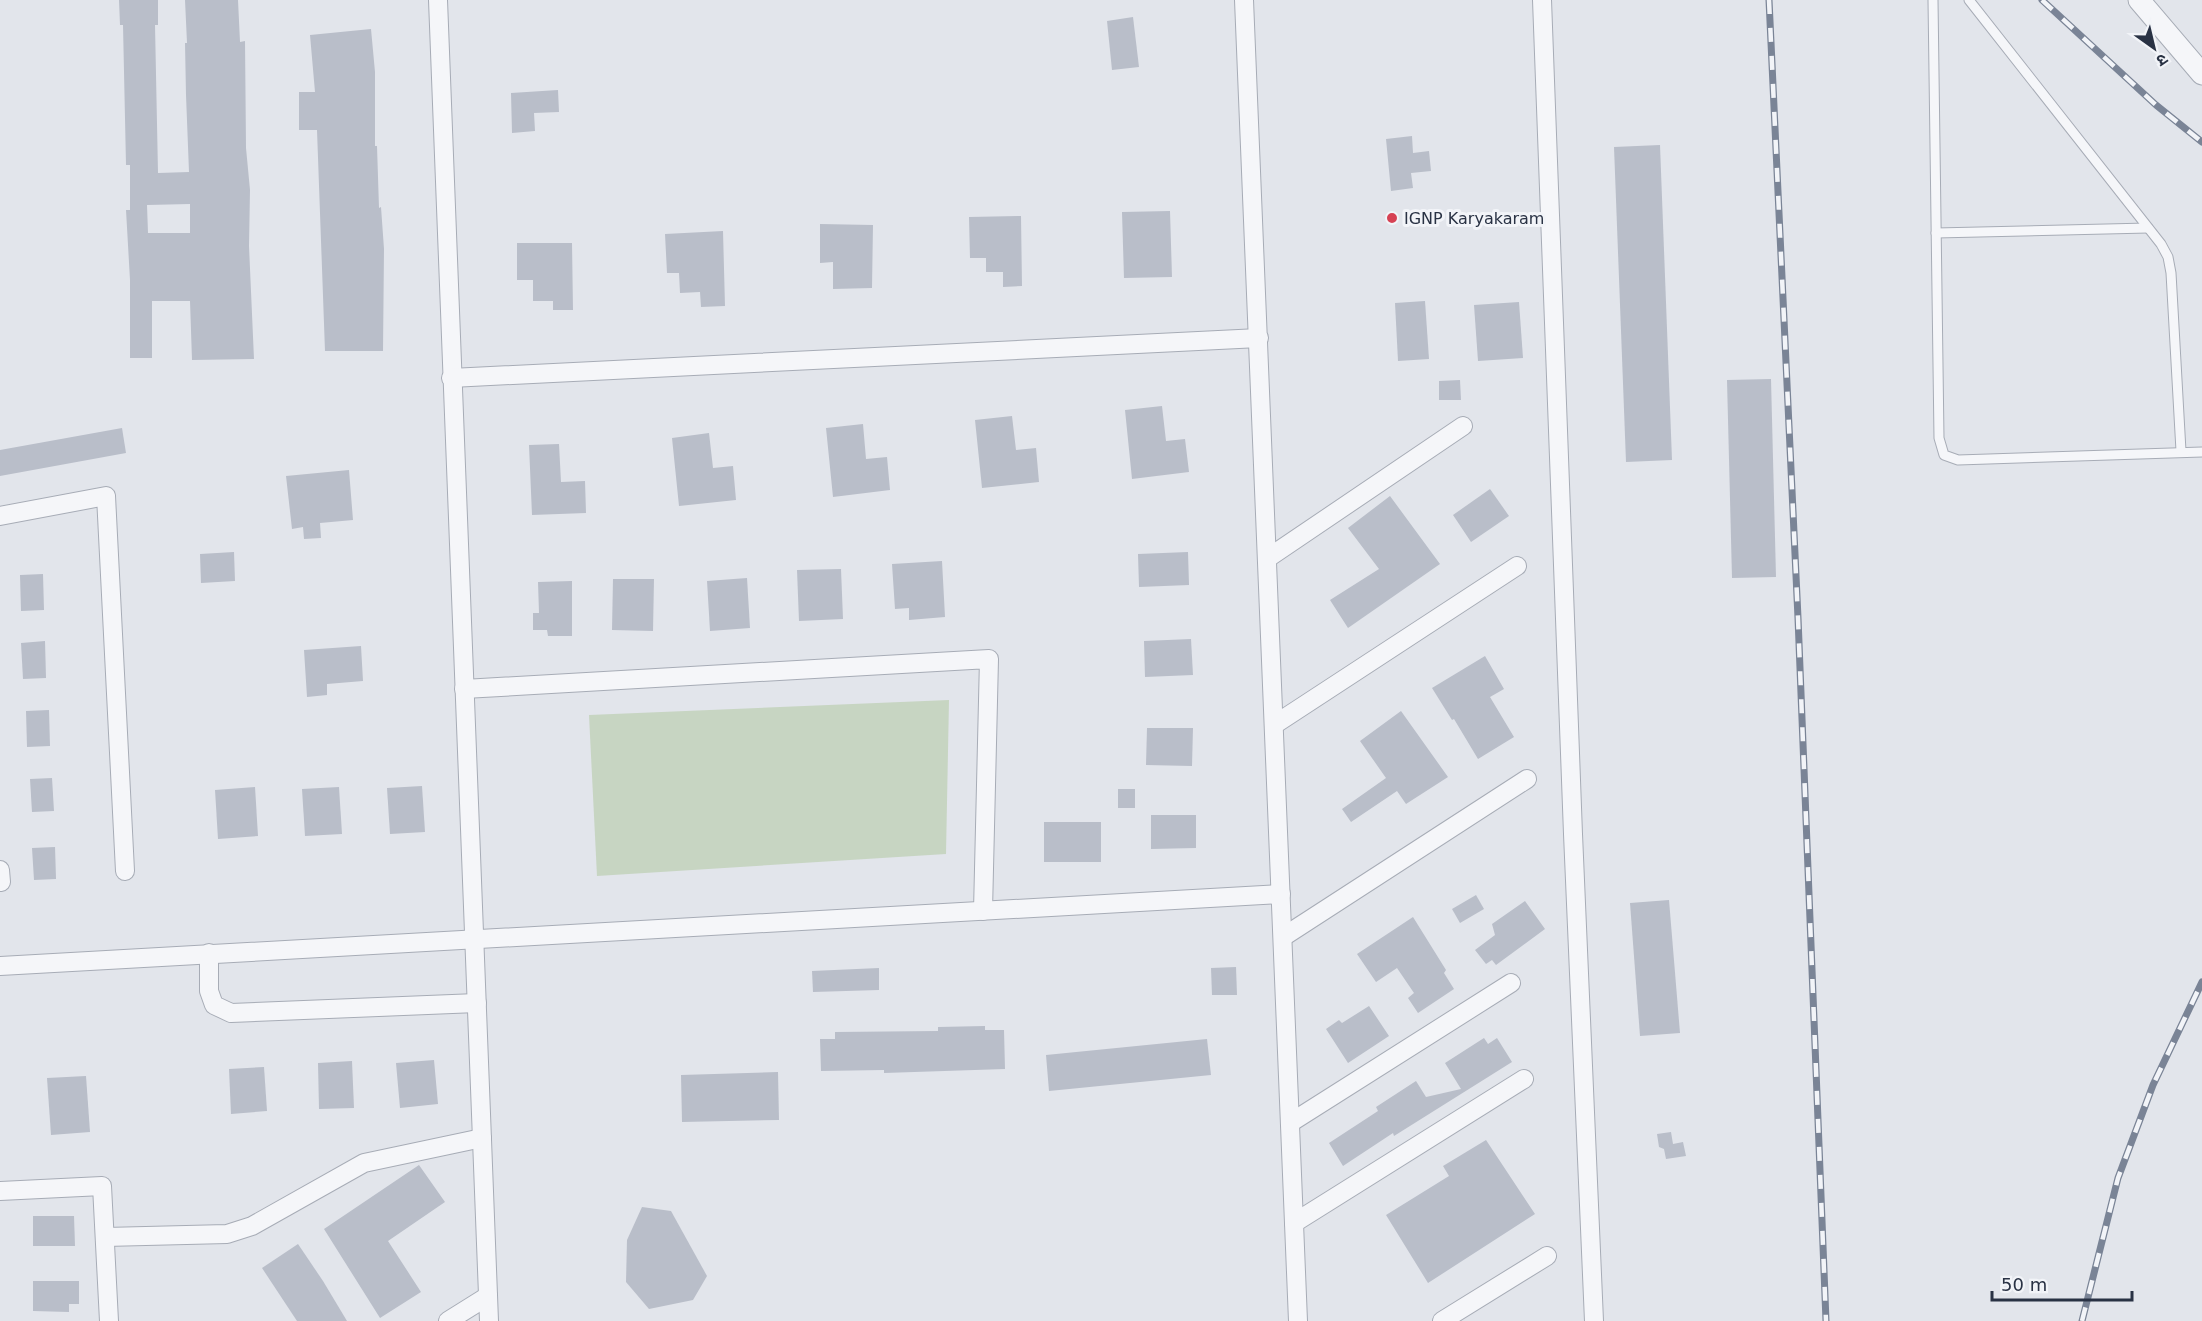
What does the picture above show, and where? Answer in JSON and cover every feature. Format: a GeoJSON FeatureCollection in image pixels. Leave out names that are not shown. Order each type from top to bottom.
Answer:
{"type":"FeatureCollection","features":[{"type":"Feature","properties":{"kind":"street"},"geometry":{"type":"LineString","coordinates":[[438,0],[489,1321]]}},
{"type":"Feature","properties":{"kind":"street"},"geometry":{"type":"LineString","coordinates":[[1244,0],[1298,1321]]}},
{"type":"Feature","properties":{"kind":"street"},"geometry":{"type":"LineString","coordinates":[[1542,0],[1573,834],[1594,1321]]}},
{"type":"Feature","properties":{"kind":"street"},"geometry":{"type":"LineString","coordinates":[[2139,0],[2202,75]]}},
{"type":"Feature","properties":{"kind":"street"},"geometry":{"type":"LineString","coordinates":[[451,378],[1259,339]]}},
{"type":"Feature","properties":{"kind":"street"},"geometry":{"type":"LineString","coordinates":[[1268,558],[1462,426]]}},
{"type":"Feature","properties":{"kind":"street"},"geometry":{"type":"LineString","coordinates":[[0,516],[106,496],[125,871]]}},
{"type":"Feature","properties":{"kind":"street"},"geometry":{"type":"LineString","coordinates":[[1274,725],[1517,566]]}},
{"type":"Feature","properties":{"kind":"street"},"geometry":{"type":"LineString","coordinates":[[464,689],[989,659],[983,910]]}},
{"type":"Feature","properties":{"kind":"street"},"geometry":{"type":"LineString","coordinates":[[1283,937],[1527,779]]}},
{"type":"Feature","properties":{"kind":"street"},"geometry":{"type":"LineString","coordinates":[[0,870],[1,882]]}},
{"type":"Feature","properties":{"kind":"street"},"geometry":{"type":"LineString","coordinates":[[0,966],[1281,894]]}},
{"type":"Feature","properties":{"kind":"street"},"geometry":{"type":"LineString","coordinates":[[209,953],[209,991],[214,1005],[231,1013],[477,1003]]}},
{"type":"Feature","properties":{"kind":"street"},"geometry":{"type":"LineString","coordinates":[[1290,1123],[1511,983]]}},
{"type":"Feature","properties":{"kind":"street"},"geometry":{"type":"LineString","coordinates":[[1294,1223],[1524,1079]]}},
{"type":"Feature","properties":{"kind":"street"},"geometry":{"type":"LineString","coordinates":[[105,1237],[227,1234],[252,1226],[364,1163],[482,1138]]}},
{"type":"Feature","properties":{"kind":"street"},"geometry":{"type":"LineString","coordinates":[[0,1191],[102,1186],[109,1321]]}},
{"type":"Feature","properties":{"kind":"street"},"geometry":{"type":"LineString","coordinates":[[1442,1321],[1547,1256]]}},
{"type":"Feature","properties":{"kind":"street"},"geometry":{"type":"LineString","coordinates":[[448,1321],[488,1296]]}},
{"type":"Feature","properties":{"kind":"lane"},"geometry":{"type":"LineString","coordinates":[[1933,0],[1939,438],[1944,455],[1958,460],[2202,452]]}},
{"type":"Feature","properties":{"kind":"lane"},"geometry":{"type":"LineString","coordinates":[[1969,0],[2148,228],[2168,257],[2171,273],[2181,451]]}},
{"type":"Feature","properties":{"kind":"lane"},"geometry":{"type":"LineString","coordinates":[[1936,233],[2148,228]]}},
{"type":"Feature","properties":{"kind":"green space"},"geometry":{"type":"Polygon","coordinates":[[[949,700],[946,854],[597,876],[589,715],[949,700]]]}},
{"type":"Feature","properties":{"kind":"building"},"geometry":{"type":"Polygon","coordinates":[[[119,0],[158,0],[158,25],[155,25],[158,173],[189,172],[185,0],[238,0],[240,42],[245,41],[246,148],[250,190],[249,246],[254,359],[192,360],[190,301],[152,301],[152,358],[130,358],[130,280],[126,210],[130,210],[130,165],[126,165],[123,25],[120,25],[119,0]],[[190,204],[147,205],[148,233],[190,233],[190,204]]]}},
{"type":"Feature","properties":{"kind":"building"},"geometry":{"type":"Polygon","coordinates":[[[1133,17],[1139,67],[1112,70],[1107,21],[1133,17]]]}},
{"type":"Feature","properties":{"kind":"building"},"geometry":{"type":"Polygon","coordinates":[[[371,29],[375,72],[375,146],[377,146],[379,208],[381,207],[384,249],[383,351],[325,351],[317,130],[299,130],[299,92],[315,92],[310,35],[371,29]]]}},
{"type":"Feature","properties":{"kind":"building"},"geometry":{"type":"Polygon","coordinates":[[[558,90],[559,112],[534,113],[535,131],[512,133],[511,93],[558,90]]]}},
{"type":"Feature","properties":{"kind":"building"},"geometry":{"type":"Polygon","coordinates":[[[1412,136],[1413,153],[1429,151],[1431,171],[1411,173],[1413,188],[1391,191],[1386,139],[1412,136]]]}},
{"type":"Feature","properties":{"kind":"building"},"geometry":{"type":"Polygon","coordinates":[[[1660,145],[1672,460],[1626,462],[1614,147],[1660,145]]]}},
{"type":"Feature","properties":{"kind":"building"},"geometry":{"type":"Polygon","coordinates":[[[1170,211],[1172,277],[1124,278],[1122,212],[1170,211]]]}},
{"type":"Feature","properties":{"kind":"building"},"geometry":{"type":"Polygon","coordinates":[[[1021,216],[1022,286],[1003,287],[1003,272],[986,272],[986,258],[970,258],[969,217],[1021,216]]]}},
{"type":"Feature","properties":{"kind":"building"},"geometry":{"type":"Polygon","coordinates":[[[820,224],[873,225],[872,288],[833,289],[833,262],[820,263],[820,224]]]}},
{"type":"Feature","properties":{"kind":"building"},"geometry":{"type":"Polygon","coordinates":[[[723,231],[725,306],[701,307],[700,292],[680,293],[679,273],[667,273],[665,234],[723,231]]]}},
{"type":"Feature","properties":{"kind":"building"},"geometry":{"type":"Polygon","coordinates":[[[517,243],[572,243],[573,310],[553,310],[553,301],[533,301],[533,280],[517,280],[517,243]]]}},
{"type":"Feature","properties":{"kind":"building"},"geometry":{"type":"Polygon","coordinates":[[[1425,301],[1429,359],[1398,361],[1395,303],[1425,301]]]}},
{"type":"Feature","properties":{"kind":"building"},"geometry":{"type":"Polygon","coordinates":[[[1519,302],[1523,358],[1478,361],[1474,305],[1519,302]]]}},
{"type":"Feature","properties":{"kind":"building"},"geometry":{"type":"Polygon","coordinates":[[[1771,379],[1776,577],[1732,578],[1727,380],[1771,379]]]}},
{"type":"Feature","properties":{"kind":"building"},"geometry":{"type":"Polygon","coordinates":[[[1460,380],[1461,400],[1439,400],[1439,381],[1460,380]]]}},
{"type":"Feature","properties":{"kind":"building"},"geometry":{"type":"Polygon","coordinates":[[[1162,406],[1166,441],[1185,439],[1189,472],[1132,479],[1125,410],[1162,406]]]}},
{"type":"Feature","properties":{"kind":"building"},"geometry":{"type":"Polygon","coordinates":[[[1012,416],[1016,450],[1036,448],[1039,482],[982,488],[975,420],[1012,416]]]}},
{"type":"Feature","properties":{"kind":"building"},"geometry":{"type":"Polygon","coordinates":[[[863,424],[866,459],[887,457],[890,490],[833,497],[826,428],[863,424]]]}},
{"type":"Feature","properties":{"kind":"building"},"geometry":{"type":"Polygon","coordinates":[[[122,428],[126,453],[0,476],[0,450],[122,428]]]}},
{"type":"Feature","properties":{"kind":"building"},"geometry":{"type":"Polygon","coordinates":[[[709,433],[713,468],[733,466],[736,500],[679,506],[672,438],[709,433]]]}},
{"type":"Feature","properties":{"kind":"building"},"geometry":{"type":"Polygon","coordinates":[[[559,444],[561,482],[585,481],[586,513],[532,515],[529,445],[559,444]]]}},
{"type":"Feature","properties":{"kind":"building"},"geometry":{"type":"Polygon","coordinates":[[[349,470],[353,520],[320,523],[321,538],[304,539],[303,527],[292,529],[286,476],[349,470]]]}},
{"type":"Feature","properties":{"kind":"building"},"geometry":{"type":"Polygon","coordinates":[[[1490,489],[1509,516],[1471,542],[1453,515],[1490,489]]]}},
{"type":"Feature","properties":{"kind":"building"},"geometry":{"type":"Polygon","coordinates":[[[1390,496],[1440,564],[1348,628],[1330,600],[1379,569],[1348,528],[1390,496]]]}},
{"type":"Feature","properties":{"kind":"building"},"geometry":{"type":"Polygon","coordinates":[[[234,552],[235,581],[201,583],[200,554],[234,552]]]}},
{"type":"Feature","properties":{"kind":"building"},"geometry":{"type":"Polygon","coordinates":[[[1188,552],[1189,585],[1139,587],[1138,554],[1188,552]]]}},
{"type":"Feature","properties":{"kind":"building"},"geometry":{"type":"Polygon","coordinates":[[[942,561],[945,617],[909,620],[909,608],[895,609],[892,564],[942,561]]]}},
{"type":"Feature","properties":{"kind":"building"},"geometry":{"type":"Polygon","coordinates":[[[841,569],[843,619],[799,621],[797,570],[841,569]]]}},
{"type":"Feature","properties":{"kind":"building"},"geometry":{"type":"Polygon","coordinates":[[[43,574],[44,610],[21,611],[20,575],[43,574]]]}},
{"type":"Feature","properties":{"kind":"building"},"geometry":{"type":"Polygon","coordinates":[[[747,578],[750,628],[710,631],[707,581],[747,578]]]}},
{"type":"Feature","properties":{"kind":"building"},"geometry":{"type":"Polygon","coordinates":[[[613,579],[654,579],[653,631],[612,630],[613,579]]]}},
{"type":"Feature","properties":{"kind":"building"},"geometry":{"type":"Polygon","coordinates":[[[572,581],[572,636],[548,636],[547,630],[533,630],[533,613],[539,613],[538,582],[572,581]]]}},
{"type":"Feature","properties":{"kind":"building"},"geometry":{"type":"Polygon","coordinates":[[[1191,639],[1193,675],[1145,677],[1144,641],[1191,639]]]}},
{"type":"Feature","properties":{"kind":"building"},"geometry":{"type":"Polygon","coordinates":[[[45,641],[46,678],[23,679],[21,643],[45,641]]]}},
{"type":"Feature","properties":{"kind":"building"},"geometry":{"type":"Polygon","coordinates":[[[361,646],[363,681],[327,684],[327,695],[307,697],[304,650],[361,646]]]}},
{"type":"Feature","properties":{"kind":"building"},"geometry":{"type":"Polygon","coordinates":[[[1485,656],[1504,689],[1490,697],[1514,737],[1478,759],[1432,688],[1485,656]]]}},
{"type":"Feature","properties":{"kind":"building"},"geometry":{"type":"Polygon","coordinates":[[[49,710],[50,746],[27,747],[26,711],[49,710]]]}},
{"type":"Feature","properties":{"kind":"building"},"geometry":{"type":"Polygon","coordinates":[[[1401,711],[1448,777],[1406,804],[1397,791],[1351,822],[1342,809],[1386,778],[1360,741],[1401,711]]]}},
{"type":"Feature","properties":{"kind":"building"},"geometry":{"type":"Polygon","coordinates":[[[1147,728],[1193,728],[1192,766],[1146,765],[1147,728]]]}},
{"type":"Feature","properties":{"kind":"building"},"geometry":{"type":"Polygon","coordinates":[[[52,778],[54,811],[32,812],[30,779],[52,778]]]}},
{"type":"Feature","properties":{"kind":"building"},"geometry":{"type":"Polygon","coordinates":[[[422,786],[425,832],[390,834],[387,788],[422,786]]]}},
{"type":"Feature","properties":{"kind":"building"},"geometry":{"type":"Polygon","coordinates":[[[255,787],[258,836],[218,839],[215,790],[255,787]]]}},
{"type":"Feature","properties":{"kind":"building"},"geometry":{"type":"Polygon","coordinates":[[[339,787],[342,834],[305,836],[302,789],[339,787]]]}},
{"type":"Feature","properties":{"kind":"building"},"geometry":{"type":"Polygon","coordinates":[[[1118,789],[1135,789],[1135,808],[1118,808],[1118,789]]]}},
{"type":"Feature","properties":{"kind":"building"},"geometry":{"type":"Polygon","coordinates":[[[1151,815],[1196,815],[1196,848],[1151,849],[1151,815]]]}},
{"type":"Feature","properties":{"kind":"building"},"geometry":{"type":"Polygon","coordinates":[[[1044,822],[1101,822],[1101,862],[1044,862],[1044,822]]]}},
{"type":"Feature","properties":{"kind":"building"},"geometry":{"type":"Polygon","coordinates":[[[55,847],[56,879],[34,880],[32,848],[55,847]]]}},
{"type":"Feature","properties":{"kind":"building"},"geometry":{"type":"Polygon","coordinates":[[[1476,895],[1484,909],[1460,923],[1452,909],[1476,895]]]}},
{"type":"Feature","properties":{"kind":"building"},"geometry":{"type":"Polygon","coordinates":[[[1669,900],[1680,1033],[1640,1036],[1630,903],[1669,900]]]}},
{"type":"Feature","properties":{"kind":"building"},"geometry":{"type":"Polygon","coordinates":[[[1525,901],[1545,929],[1496,965],[1492,960],[1486,964],[1475,950],[1495,935],[1492,924],[1525,901]]]}},
{"type":"Feature","properties":{"kind":"building"},"geometry":{"type":"Polygon","coordinates":[[[1413,917],[1446,970],[1444,973],[1454,989],[1418,1013],[1408,998],[1414,993],[1397,968],[1376,982],[1357,954],[1413,917]]]}},
{"type":"Feature","properties":{"kind":"building"},"geometry":{"type":"Polygon","coordinates":[[[1236,967],[1237,995],[1212,995],[1211,968],[1236,967]]]}},
{"type":"Feature","properties":{"kind":"building"},"geometry":{"type":"Polygon","coordinates":[[[879,968],[879,990],[813,992],[812,971],[879,968]]]}},
{"type":"Feature","properties":{"kind":"building"},"geometry":{"type":"Polygon","coordinates":[[[1369,1006],[1389,1036],[1348,1063],[1326,1029],[1339,1020],[1342,1023],[1369,1006]]]}},
{"type":"Feature","properties":{"kind":"building"},"geometry":{"type":"Polygon","coordinates":[[[985,1026],[985,1030],[1004,1030],[1005,1069],[884,1073],[884,1070],[821,1071],[820,1039],[835,1039],[835,1032],[938,1031],[938,1027],[985,1026]]]}},
{"type":"Feature","properties":{"kind":"building"},"geometry":{"type":"Polygon","coordinates":[[[1484,1038],[1488,1044],[1497,1038],[1512,1062],[1394,1136],[1393,1133],[1343,1166],[1329,1143],[1378,1111],[1376,1107],[1416,1081],[1426,1097],[1461,1089],[1445,1063],[1484,1038]]]}},
{"type":"Feature","properties":{"kind":"building"},"geometry":{"type":"Polygon","coordinates":[[[1207,1039],[1211,1075],[1049,1091],[1046,1055],[1207,1039]]]}},
{"type":"Feature","properties":{"kind":"building"},"geometry":{"type":"Polygon","coordinates":[[[434,1060],[438,1104],[400,1108],[396,1063],[434,1060]]]}},
{"type":"Feature","properties":{"kind":"building"},"geometry":{"type":"Polygon","coordinates":[[[352,1061],[354,1108],[319,1109],[318,1063],[352,1061]]]}},
{"type":"Feature","properties":{"kind":"building"},"geometry":{"type":"Polygon","coordinates":[[[264,1067],[267,1111],[231,1114],[229,1069],[264,1067]]]}},
{"type":"Feature","properties":{"kind":"building"},"geometry":{"type":"Polygon","coordinates":[[[778,1072],[779,1120],[682,1122],[681,1075],[778,1072]]]}},
{"type":"Feature","properties":{"kind":"building"},"geometry":{"type":"Polygon","coordinates":[[[86,1076],[90,1132],[51,1135],[47,1078],[86,1076]]]}},
{"type":"Feature","properties":{"kind":"building"},"geometry":{"type":"Polygon","coordinates":[[[1671,1132],[1673,1144],[1683,1142],[1686,1156],[1666,1159],[1664,1149],[1659,1147],[1657,1134],[1671,1132]]]}},
{"type":"Feature","properties":{"kind":"building"},"geometry":{"type":"Polygon","coordinates":[[[1486,1140],[1535,1214],[1428,1283],[1386,1215],[1449,1176],[1443,1166],[1486,1140]]]}},
{"type":"Feature","properties":{"kind":"building"},"geometry":{"type":"Polygon","coordinates":[[[419,1165],[445,1202],[388,1241],[421,1292],[380,1318],[324,1229],[419,1165]]]}},
{"type":"Feature","properties":{"kind":"building"},"geometry":{"type":"Polygon","coordinates":[[[642,1207],[671,1211],[707,1276],[693,1300],[649,1309],[626,1282],[627,1240],[642,1207]]]}},
{"type":"Feature","properties":{"kind":"building"},"geometry":{"type":"Polygon","coordinates":[[[33,1216],[74,1216],[75,1246],[33,1246],[33,1216]]]}},
{"type":"Feature","properties":{"kind":"building"},"geometry":{"type":"Polygon","coordinates":[[[298,1244],[347,1321],[297,1321],[262,1268],[298,1244]]]}},
{"type":"Feature","properties":{"kind":"building"},"geometry":{"type":"Polygon","coordinates":[[[33,1281],[79,1281],[79,1304],[69,1304],[69,1312],[33,1311],[33,1281]]]}},
{"type":"Feature","properties":{"kind":"railway"},"geometry":{"type":"LineString","coordinates":[[1769,0],[1798,618],[1826,1321]]}},
{"type":"Feature","properties":{"kind":"railway"},"geometry":{"type":"LineString","coordinates":[[2042,0],[2156,105],[2202,142]]}},
{"type":"Feature","properties":{"kind":"railway"},"geometry":{"type":"LineString","coordinates":[[2082,1321],[2118,1178],[2153,1085],[2202,982]]}},
{"type":"Feature","properties":{"kind":"place","name":"IGNP Karyakaram"},"geometry":{"type":"Point","coordinates":[1392,218]}}]}
